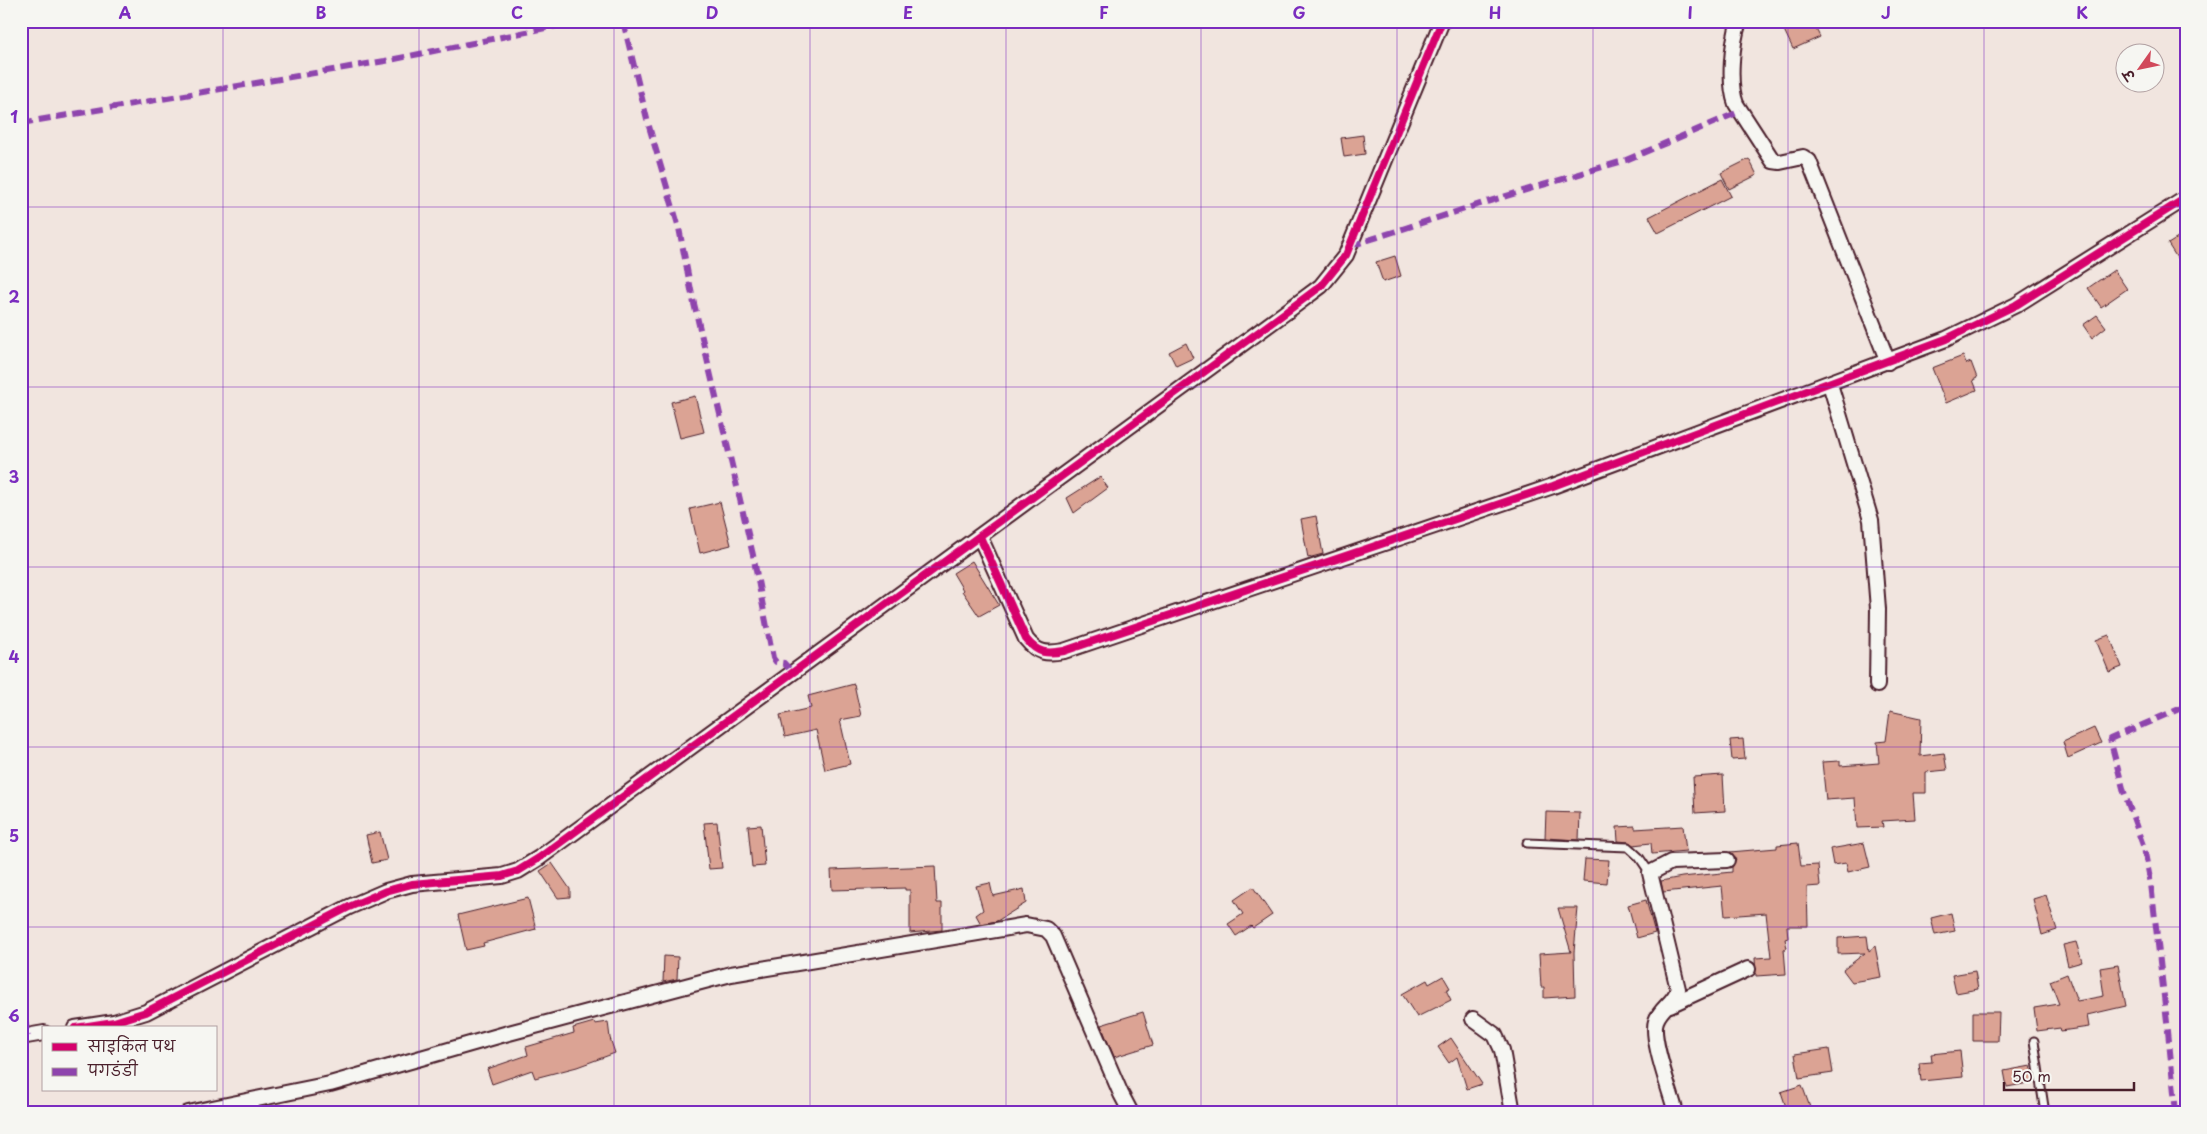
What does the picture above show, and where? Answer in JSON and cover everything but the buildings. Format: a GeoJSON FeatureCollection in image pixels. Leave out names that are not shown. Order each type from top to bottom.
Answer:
{"type":"FeatureCollection","features":[{"type":"Feature","properties":{"kind":"street"},"geometry":{"type":"LineString","coordinates":[[88,1026],[114,1022],[146,1012],[349,907],[386,891],[412,884],[502,876],[518,871],[539,858],[1300,302],[1321,286],[1346,255],[1442,21]]}},
{"type":"Feature","properties":{"kind":"street"},"geometry":{"type":"LineString","coordinates":[[1739,21],[1732,76],[1732,94],[1736,104],[1772,161],[1780,162],[1803,157],[1809,161],[1888,362]]}},
{"type":"Feature","properties":{"kind":"street"},"geometry":{"type":"LineString","coordinates":[[980,537],[1009,604],[1030,643],[1041,652],[1050,654],[1064,652],[1553,486],[1830,384],[1946,339],[2016,305],[2186,198]]}},
{"type":"Feature","properties":{"kind":"street"},"geometry":{"type":"LineString","coordinates":[[1830,384],[1871,520],[1878,609],[1877,685]]}},
{"type":"Feature","properties":{"kind":"street"},"geometry":{"type":"LineString","coordinates":[[1676,1113],[1656,1044],[1654,1030],[1656,1019],[1677,994],[1678,989],[1650,873],[1672,862],[1727,860]]}},
{"type":"Feature","properties":{"kind":"street"},"geometry":{"type":"LineString","coordinates":[[188,1113],[335,1083],[540,1025],[731,974],[1026,925],[1046,929],[1053,936],[1131,1113]]}},
{"type":"Feature","properties":{"kind":"street"},"geometry":{"type":"LineString","coordinates":[[1666,1006],[1748,969]]}},
{"type":"Feature","properties":{"kind":"street"},"geometry":{"type":"LineString","coordinates":[[1473,1019],[1494,1035],[1502,1050],[1513,1113]]}},
{"type":"Feature","properties":{"kind":"street"},"geometry":{"type":"LineString","coordinates":[[21,1037],[42,1033]]}},
{"type":"Feature","properties":{"kind":"lane"},"geometry":{"type":"LineString","coordinates":[[1527,843],[1628,847],[1639,856],[1650,873]]}},
{"type":"Feature","properties":{"kind":"lane"},"geometry":{"type":"LineString","coordinates":[[2034,1041],[2045,1113]]}},
{"type":"Feature","properties":{"kind":"marked path"},"geometry":{"type":"LineString","coordinates":[[21,123],[385,61],[580,21]]}},
{"type":"Feature","properties":{"kind":"marked path"},"geometry":{"type":"LineString","coordinates":[[623,21],[648,123],[679,228],[692,295],[753,555],[773,658],[776,662],[784,663],[792,672]]}},
{"type":"Feature","properties":{"kind":"marked path"},"geometry":{"type":"LineString","coordinates":[[1350,246],[1626,160],[1741,111]]}},
{"type":"Feature","properties":{"kind":"marked path"},"geometry":{"type":"LineString","coordinates":[[2176,1113],[2151,884],[2144,848],[2124,792],[2110,739],[2186,706]]}},
{"type":"Feature","properties":{"kind":"marked path"},"geometry":{"type":"LineString","coordinates":[[21,1000],[28,1036]]}},
{"type":"Feature","properties":{"kind":"cycle path"},"geometry":{"type":"LineString","coordinates":[[88,1026],[114,1022],[146,1012],[349,907],[386,891],[412,884],[502,876],[518,871],[539,858],[1286,312],[1321,286],[1346,255],[1442,21]]}},
{"type":"Feature","properties":{"kind":"cycle path"},"geometry":{"type":"LineString","coordinates":[[980,537],[1026,639],[1035,648],[1043,652],[1064,651],[1553,486],[1946,339],[2016,305],[2186,198]]}}]}
